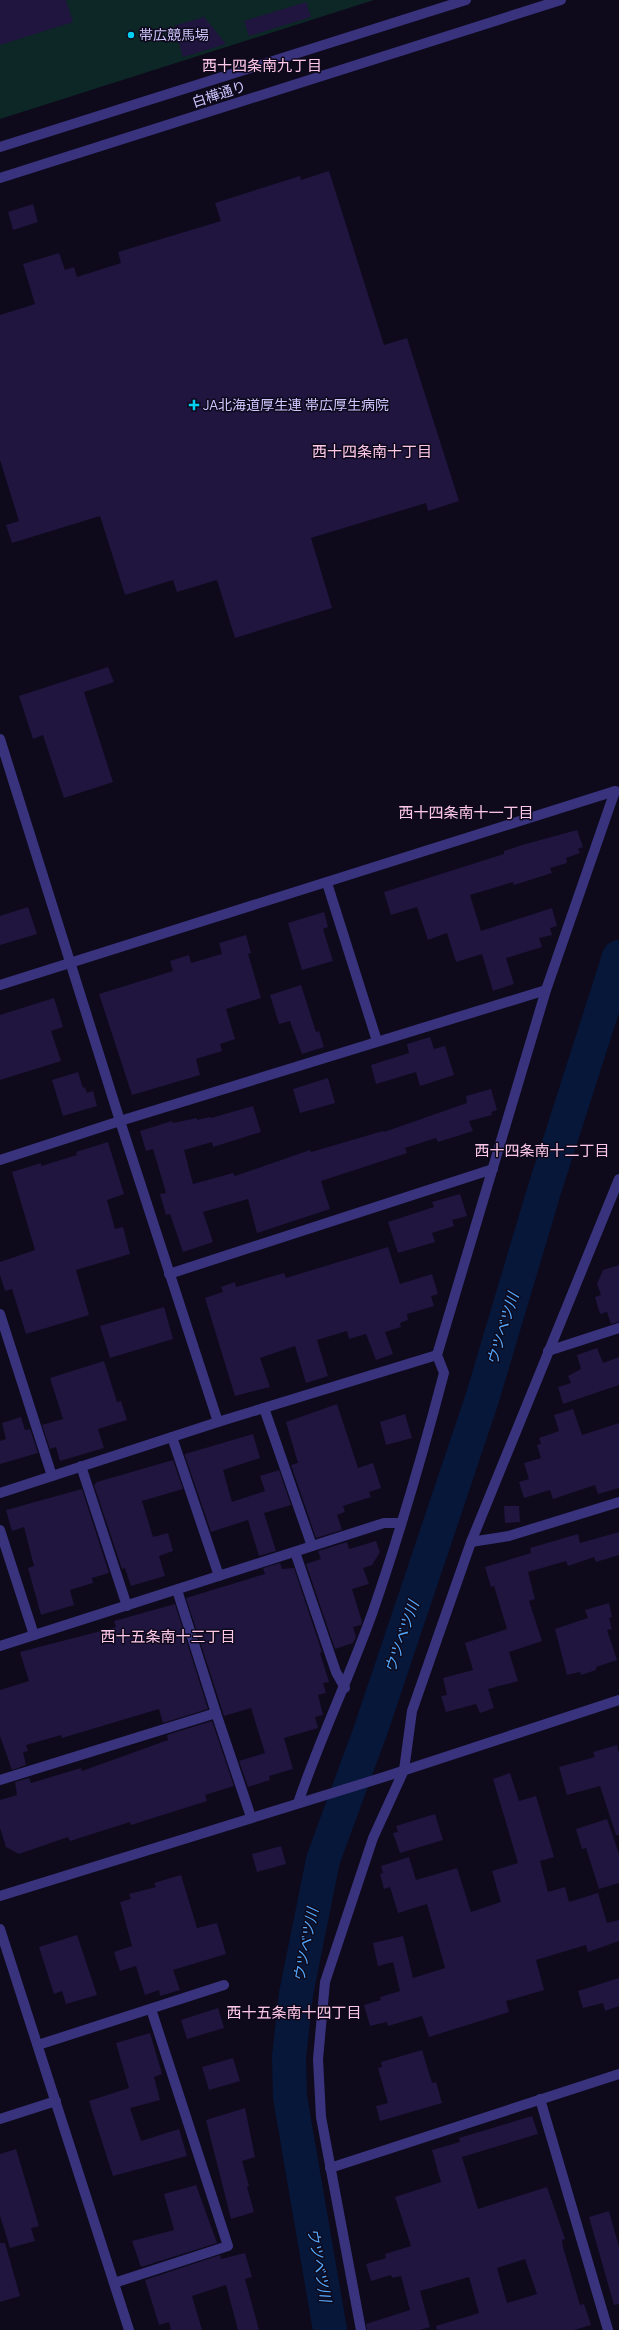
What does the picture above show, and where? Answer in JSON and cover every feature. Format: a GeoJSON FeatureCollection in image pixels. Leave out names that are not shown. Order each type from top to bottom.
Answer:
{"type":"FeatureCollection","features":[{"type":"Feature","properties":{"kind":"street","name":"白樺通り"},"geometry":{"type":"LineString","coordinates":[[0,147],[466,0]]}},
{"type":"Feature","properties":{"kind":"street","name":"白樺通り"},"geometry":{"type":"LineString","coordinates":[[0,178],[561,0]]}},
{"type":"Feature","properties":{"kind":"street"},"geometry":{"type":"LineString","coordinates":[[0,739],[168,1274],[218,1422]]}},
{"type":"Feature","properties":{"kind":"street"},"geometry":{"type":"LineString","coordinates":[[0,985],[615,791],[546,990],[437,1355],[444,1373],[401,1522],[373,1610],[345,1688],[310,1770],[298,1803]]}},
{"type":"Feature","properties":{"kind":"street"},"geometry":{"type":"LineString","coordinates":[[327,882],[377,1041]]}},
{"type":"Feature","properties":{"kind":"street"},"geometry":{"type":"LineString","coordinates":[[0,1160],[120,1121],[546,990]]}},
{"type":"Feature","properties":{"kind":"street"},"geometry":{"type":"LineString","coordinates":[[168,1274],[493,1169]]}},
{"type":"Feature","properties":{"kind":"street"},"geometry":{"type":"LineString","coordinates":[[361,2330],[321,2118],[318,2060],[325,1982],[373,1838],[404,1770],[412,1711],[472,1542],[619,1178]]}},
{"type":"Feature","properties":{"kind":"street"},"geometry":{"type":"LineString","coordinates":[[0,1314],[52,1476]]}},
{"type":"Feature","properties":{"kind":"street"},"geometry":{"type":"LineString","coordinates":[[548,1351],[619,1328]]}},
{"type":"Feature","properties":{"kind":"street"},"geometry":{"type":"LineString","coordinates":[[0,1493],[218,1422],[437,1355]]}},
{"type":"Feature","properties":{"kind":"street"},"geometry":{"type":"LineString","coordinates":[[264,1408],[312,1546]]}},
{"type":"Feature","properties":{"kind":"street"},"geometry":{"type":"LineString","coordinates":[[172,1437],[219,1576]]}},
{"type":"Feature","properties":{"kind":"street"},"geometry":{"type":"LineString","coordinates":[[80,1466],[127,1606]]}},
{"type":"Feature","properties":{"kind":"street"},"geometry":{"type":"LineString","coordinates":[[472,1542],[509,1536],[619,1502]]}},
{"type":"Feature","properties":{"kind":"street"},"geometry":{"type":"LineString","coordinates":[[0,1646],[384,1523],[401,1522]]}},
{"type":"Feature","properties":{"kind":"street"},"geometry":{"type":"LineString","coordinates":[[0,1530],[34,1635]]}},
{"type":"Feature","properties":{"kind":"street"},"geometry":{"type":"LineString","coordinates":[[294,1552],[336,1672],[345,1688]]}},
{"type":"Feature","properties":{"kind":"street"},"geometry":{"type":"LineString","coordinates":[[177,1590],[251,1817]]}},
{"type":"Feature","properties":{"kind":"street"},"geometry":{"type":"LineString","coordinates":[[0,1896],[384,1777],[619,1700]]}},
{"type":"Feature","properties":{"kind":"street"},"geometry":{"type":"LineString","coordinates":[[0,1780],[216,1713]]}},
{"type":"Feature","properties":{"kind":"street"},"geometry":{"type":"LineString","coordinates":[[0,1929],[129,2330]]}},
{"type":"Feature","properties":{"kind":"street"},"geometry":{"type":"LineString","coordinates":[[38,2046],[224,1985]]}},
{"type":"Feature","properties":{"kind":"street"},"geometry":{"type":"LineString","coordinates":[[114,2283],[228,2246],[151,2009]]}},
{"type":"Feature","properties":{"kind":"street"},"geometry":{"type":"LineString","coordinates":[[330,2168],[619,2074]]}},
{"type":"Feature","properties":{"kind":"street"},"geometry":{"type":"LineString","coordinates":[[540,2100],[608,2330]]}},
{"type":"Feature","properties":{"kind":"street"},"geometry":{"type":"LineString","coordinates":[[0,2119],[56,2101]]}},
{"type":"Feature","properties":{"kind":"green space","name":"帯広競馬場"},"geometry":{"type":"Polygon","coordinates":[[[0,0],[374,0],[0,119],[0,0]]]}},
{"type":"Feature","properties":{"kind":"building"},"geometry":{"type":"Polygon","coordinates":[[[0,0],[66,0],[73,22],[0,45],[0,0]]]}},
{"type":"Feature","properties":{"kind":"building"},"geometry":{"type":"Polygon","coordinates":[[[306,2],[311,17],[249,36],[244,21],[306,2]]]}},
{"type":"Feature","properties":{"kind":"building"},"geometry":{"type":"Polygon","coordinates":[[[204,17],[226,44],[183,57],[174,26],[204,17]]]}},
{"type":"Feature","properties":{"kind":"building","name":"JA北海道厚生連 帯広厚生病院"},"geometry":{"type":"Polygon","coordinates":[[[329,171],[384,345],[407,338],[459,501],[428,511],[426,503],[311,538],[332,608],[235,638],[217,580],[177,592],[173,580],[125,595],[100,516],[12,543],[6,525],[19,521],[0,460],[0,315],[35,304],[23,264],[59,253],[65,270],[74,267],[77,277],[121,263],[118,252],[221,221],[215,203],[300,176],[301,180],[329,171]]]}},
{"type":"Feature","properties":{"kind":"building"},"geometry":{"type":"Polygon","coordinates":[[[33,204],[38,222],[13,230],[8,212],[33,204]]]}},
{"type":"Feature","properties":{"kind":"building"},"geometry":{"type":"Polygon","coordinates":[[[108,667],[114,682],[84,692],[113,782],[64,798],[43,735],[33,739],[19,696],[108,667]]]}},
{"type":"Feature","properties":{"kind":"building"},"geometry":{"type":"Polygon","coordinates":[[[577,830],[583,847],[578,849],[580,853],[566,858],[567,863],[550,868],[552,873],[514,885],[513,882],[470,895],[481,931],[552,908],[557,926],[550,928],[552,935],[539,938],[542,947],[506,958],[514,984],[493,991],[482,954],[456,962],[447,933],[428,940],[417,907],[391,915],[384,892],[504,854],[504,851],[522,845],[577,830]]]}},
{"type":"Feature","properties":{"kind":"building"},"geometry":{"type":"Polygon","coordinates":[[[28,907],[37,934],[0,945],[0,916],[28,907]]]}},
{"type":"Feature","properties":{"kind":"building"},"geometry":{"type":"Polygon","coordinates":[[[324,912],[328,927],[323,929],[333,961],[302,970],[288,923],[324,912]]]}},
{"type":"Feature","properties":{"kind":"building"},"geometry":{"type":"Polygon","coordinates":[[[246,935],[251,953],[248,954],[261,998],[226,1009],[235,1039],[220,1044],[222,1051],[196,1059],[200,1075],[132,1095],[99,994],[173,971],[170,961],[189,955],[191,963],[222,954],[219,943],[246,935]]]}},
{"type":"Feature","properties":{"kind":"building"},"geometry":{"type":"Polygon","coordinates":[[[301,985],[316,1032],[319,1031],[324,1047],[302,1054],[290,1021],[279,1024],[270,995],[301,985]]]}},
{"type":"Feature","properties":{"kind":"building"},"geometry":{"type":"Polygon","coordinates":[[[54,998],[63,1027],[51,1031],[61,1061],[0,1080],[0,1015],[54,998]]]}},
{"type":"Feature","properties":{"kind":"building"},"geometry":{"type":"Polygon","coordinates":[[[430,1037],[434,1049],[445,1046],[454,1075],[420,1086],[416,1072],[376,1084],[371,1065],[409,1053],[407,1044],[430,1037]]]}},
{"type":"Feature","properties":{"kind":"building"},"geometry":{"type":"Polygon","coordinates":[[[78,1072],[83,1088],[85,1087],[87,1093],[93,1091],[97,1106],[63,1116],[52,1080],[78,1072]]]}},
{"type":"Feature","properties":{"kind":"building"},"geometry":{"type":"Polygon","coordinates":[[[328,1078],[335,1103],[300,1113],[293,1089],[328,1078]]]}},
{"type":"Feature","properties":{"kind":"building"},"geometry":{"type":"Polygon","coordinates":[[[491,1089],[497,1110],[491,1112],[492,1115],[469,1121],[473,1131],[438,1142],[436,1138],[405,1148],[407,1153],[321,1181],[330,1209],[257,1233],[248,1199],[203,1212],[213,1242],[183,1252],[170,1214],[166,1215],[160,1194],[166,1193],[153,1149],[146,1151],[140,1131],[172,1121],[173,1123],[197,1118],[197,1120],[211,1118],[253,1106],[261,1132],[213,1147],[212,1142],[184,1150],[193,1184],[233,1173],[235,1176],[310,1150],[311,1152],[383,1131],[384,1132],[467,1103],[466,1096],[491,1089]]]}},
{"type":"Feature","properties":{"kind":"building"},"geometry":{"type":"Polygon","coordinates":[[[108,1142],[124,1194],[107,1200],[115,1229],[123,1227],[130,1254],[76,1270],[89,1315],[26,1334],[12,1289],[5,1291],[0,1275],[0,1262],[35,1250],[12,1172],[41,1163],[41,1166],[77,1155],[76,1152],[108,1142]]]}},
{"type":"Feature","properties":{"kind":"building"},"geometry":{"type":"Polygon","coordinates":[[[460,1194],[467,1216],[452,1220],[454,1226],[432,1233],[435,1242],[398,1253],[388,1222],[434,1207],[432,1202],[460,1194]]]}},
{"type":"Feature","properties":{"kind":"building"},"geometry":{"type":"Polygon","coordinates":[[[388,1247],[400,1284],[432,1274],[438,1294],[431,1296],[434,1306],[407,1314],[408,1320],[400,1323],[401,1327],[385,1332],[393,1354],[376,1360],[366,1334],[349,1339],[347,1331],[317,1340],[328,1376],[306,1383],[295,1346],[260,1358],[270,1387],[235,1396],[205,1298],[223,1292],[221,1287],[235,1282],[236,1287],[284,1273],[286,1278],[388,1247]]]}},
{"type":"Feature","properties":{"kind":"building"},"geometry":{"type":"Polygon","coordinates":[[[619,1265],[619,1322],[611,1324],[607,1312],[600,1314],[595,1297],[601,1295],[597,1284],[603,1270],[619,1265]]]}},
{"type":"Feature","properties":{"kind":"building"},"geometry":{"type":"Polygon","coordinates":[[[164,1307],[173,1339],[110,1358],[100,1326],[164,1307]]]}},
{"type":"Feature","properties":{"kind":"building"},"geometry":{"type":"Polygon","coordinates":[[[597,1348],[603,1363],[619,1357],[619,1385],[563,1404],[558,1387],[571,1383],[568,1376],[581,1369],[577,1355],[597,1348]]]}},
{"type":"Feature","properties":{"kind":"building"},"geometry":{"type":"Polygon","coordinates":[[[104,1361],[117,1402],[121,1401],[127,1420],[98,1429],[104,1448],[60,1461],[56,1447],[50,1449],[42,1425],[63,1419],[50,1378],[104,1361]]]}},
{"type":"Feature","properties":{"kind":"building"},"geometry":{"type":"Polygon","coordinates":[[[337,1404],[358,1468],[373,1463],[381,1488],[369,1492],[371,1497],[343,1506],[345,1512],[337,1515],[342,1530],[316,1538],[291,1465],[298,1463],[286,1422],[337,1404]]]}},
{"type":"Feature","properties":{"kind":"building"},"geometry":{"type":"Polygon","coordinates":[[[573,1409],[582,1435],[619,1423],[619,1488],[598,1494],[595,1485],[553,1499],[550,1490],[524,1498],[519,1482],[529,1479],[524,1463],[541,1458],[537,1445],[541,1444],[539,1438],[559,1431],[554,1415],[573,1409]]]}},
{"type":"Feature","properties":{"kind":"building"},"geometry":{"type":"Polygon","coordinates":[[[405,1414],[412,1438],[386,1445],[380,1422],[405,1414]]]}},
{"type":"Feature","properties":{"kind":"building"},"geometry":{"type":"Polygon","coordinates":[[[21,1417],[25,1430],[30,1429],[38,1453],[0,1464],[0,1441],[6,1439],[2,1423],[21,1417]]]}},
{"type":"Feature","properties":{"kind":"building"},"geometry":{"type":"Polygon","coordinates":[[[253,1434],[260,1458],[223,1470],[232,1502],[265,1491],[260,1476],[279,1470],[291,1505],[264,1513],[276,1551],[259,1556],[248,1520],[211,1532],[185,1456],[185,1454],[253,1434]]]}},
{"type":"Feature","properties":{"kind":"building"},"geometry":{"type":"Polygon","coordinates":[[[173,1460],[183,1489],[142,1501],[153,1537],[168,1533],[173,1551],[159,1556],[165,1576],[131,1586],[125,1568],[122,1569],[94,1485],[97,1482],[173,1460]]]}},
{"type":"Feature","properties":{"kind":"building"},"geometry":{"type":"Polygon","coordinates":[[[82,1489],[109,1573],[92,1578],[93,1583],[70,1590],[74,1605],[41,1615],[28,1568],[34,1566],[24,1527],[12,1531],[6,1510],[82,1489]]]}},
{"type":"Feature","properties":{"kind":"building"},"geometry":{"type":"Polygon","coordinates":[[[504,1506],[519,1506],[520,1522],[505,1523],[504,1506]]]}},
{"type":"Feature","properties":{"kind":"building"},"geometry":{"type":"Polygon","coordinates":[[[619,1532],[619,1555],[596,1562],[594,1557],[568,1566],[566,1561],[528,1572],[535,1599],[529,1601],[542,1641],[509,1652],[518,1681],[488,1689],[494,1708],[480,1713],[476,1704],[446,1712],[441,1696],[447,1695],[443,1678],[473,1670],[465,1643],[507,1629],[494,1586],[491,1587],[485,1567],[531,1553],[530,1548],[578,1534],[580,1543],[619,1532]]]}},
{"type":"Feature","properties":{"kind":"building"},"geometry":{"type":"Polygon","coordinates":[[[376,1541],[380,1552],[372,1565],[363,1568],[369,1584],[352,1589],[362,1622],[361,1625],[353,1627],[356,1637],[353,1643],[335,1649],[306,1564],[321,1559],[318,1551],[347,1542],[349,1549],[376,1541]]]}},
{"type":"Feature","properties":{"kind":"building"},"geometry":{"type":"Polygon","coordinates":[[[280,1563],[282,1569],[294,1568],[322,1652],[320,1653],[329,1682],[323,1683],[326,1693],[318,1695],[323,1715],[315,1717],[318,1728],[284,1738],[293,1769],[269,1776],[270,1780],[248,1787],[239,1761],[265,1753],[251,1708],[224,1716],[186,1598],[265,1574],[263,1568],[280,1563]]]}},
{"type":"Feature","properties":{"kind":"building"},"geometry":{"type":"Polygon","coordinates":[[[609,1603],[612,1617],[609,1618],[612,1629],[607,1630],[617,1660],[596,1667],[596,1670],[581,1675],[580,1672],[567,1675],[555,1629],[588,1618],[585,1610],[609,1603]]]}},
{"type":"Feature","properties":{"kind":"building"},"geometry":{"type":"Polygon","coordinates":[[[175,1604],[208,1709],[163,1723],[159,1709],[62,1738],[61,1735],[26,1745],[28,1751],[23,1752],[26,1765],[12,1770],[0,1736],[0,1690],[29,1681],[20,1652],[116,1627],[114,1621],[175,1604]]]}},
{"type":"Feature","properties":{"kind":"building"},"geometry":{"type":"Polygon","coordinates":[[[212,1721],[234,1786],[205,1795],[207,1801],[131,1825],[130,1822],[70,1841],[68,1837],[19,1854],[6,1847],[0,1828],[0,1800],[17,1795],[15,1782],[29,1778],[31,1783],[81,1768],[82,1771],[168,1740],[167,1735],[212,1721]]]}},
{"type":"Feature","properties":{"kind":"building"},"geometry":{"type":"Polygon","coordinates":[[[617,1745],[619,1753],[619,1835],[616,1835],[600,1786],[567,1795],[559,1767],[595,1757],[593,1752],[617,1745]]]}},
{"type":"Feature","properties":{"kind":"building"},"geometry":{"type":"Polygon","coordinates":[[[510,1773],[519,1801],[536,1796],[554,1857],[540,1861],[548,1892],[565,1887],[569,1902],[598,1893],[607,1923],[619,1920],[619,1941],[588,1952],[586,1945],[536,1960],[544,1990],[506,2001],[509,2012],[429,2037],[422,2016],[388,2026],[387,2022],[370,2026],[364,2005],[381,2000],[380,1997],[400,1991],[393,1962],[378,1966],[373,1943],[403,1936],[413,1978],[445,1968],[427,1904],[398,1913],[390,1887],[384,1889],[380,1874],[383,1873],[381,1866],[409,1857],[416,1880],[457,1868],[471,1912],[501,1902],[492,1871],[518,1863],[493,1779],[510,1773]]]}},
{"type":"Feature","properties":{"kind":"building"},"geometry":{"type":"Polygon","coordinates":[[[435,1814],[443,1840],[400,1853],[393,1833],[398,1832],[396,1826],[435,1814]]]}},
{"type":"Feature","properties":{"kind":"building"},"geometry":{"type":"Polygon","coordinates":[[[607,1819],[619,1854],[619,1883],[599,1889],[586,1848],[582,1849],[576,1829],[607,1819]]]}},
{"type":"Feature","properties":{"kind":"building"},"geometry":{"type":"Polygon","coordinates":[[[281,1846],[286,1864],[257,1872],[252,1854],[281,1846]]]}},
{"type":"Feature","properties":{"kind":"building"},"geometry":{"type":"Polygon","coordinates":[[[181,1875],[197,1928],[217,1923],[226,1954],[173,1970],[180,1990],[160,1996],[159,1990],[145,1995],[136,1966],[120,1971],[114,1952],[132,1946],[120,1902],[131,1899],[129,1894],[156,1887],[154,1883],[181,1875]]]}},
{"type":"Feature","properties":{"kind":"building"},"geometry":{"type":"Polygon","coordinates":[[[77,1935],[97,1995],[66,2004],[62,1991],[54,1994],[39,1947],[77,1935]]]}},
{"type":"Feature","properties":{"kind":"building"},"geometry":{"type":"Polygon","coordinates":[[[619,1978],[619,2006],[605,2011],[603,2003],[583,2008],[578,1991],[619,1978]]]}},
{"type":"Feature","properties":{"kind":"building"},"geometry":{"type":"Polygon","coordinates":[[[218,2008],[224,2028],[187,2039],[181,2020],[218,2008]]]}},
{"type":"Feature","properties":{"kind":"building"},"geometry":{"type":"Polygon","coordinates":[[[150,2033],[162,2074],[154,2077],[160,2100],[130,2108],[141,2141],[179,2129],[187,2156],[113,2176],[89,2101],[129,2088],[116,2043],[150,2033]]]}},
{"type":"Feature","properties":{"kind":"building"},"geometry":{"type":"Polygon","coordinates":[[[422,2050],[432,2083],[436,2082],[442,2103],[380,2121],[376,2106],[388,2103],[378,2068],[382,2067],[381,2062],[422,2050]]]}},
{"type":"Feature","properties":{"kind":"building"},"geometry":{"type":"Polygon","coordinates":[[[233,2058],[240,2081],[209,2090],[202,2067],[233,2058]]]}},
{"type":"Feature","properties":{"kind":"building"},"geometry":{"type":"Polygon","coordinates":[[[245,2108],[255,2157],[242,2161],[254,2212],[231,2219],[206,2120],[245,2108]]]}},
{"type":"Feature","properties":{"kind":"building"},"geometry":{"type":"Polygon","coordinates":[[[532,2116],[538,2134],[462,2157],[478,2209],[547,2187],[565,2239],[562,2240],[563,2247],[580,2305],[584,2304],[591,2325],[574,2330],[437,2330],[436,2326],[479,2313],[469,2277],[420,2291],[430,2327],[420,2330],[367,2330],[366,2324],[410,2310],[401,2276],[392,2278],[391,2275],[371,2281],[366,2264],[386,2258],[385,2254],[411,2246],[395,2197],[441,2182],[432,2150],[460,2142],[459,2138],[532,2116]],[[525,2259],[497,2268],[507,2303],[537,2294],[525,2259]]]}},
{"type":"Feature","properties":{"kind":"building"},"geometry":{"type":"Polygon","coordinates":[[[16,2149],[39,2226],[31,2228],[35,2241],[10,2248],[0,2216],[0,2154],[16,2149]]]}},
{"type":"Feature","properties":{"kind":"building"},"geometry":{"type":"Polygon","coordinates":[[[196,2185],[217,2243],[141,2267],[132,2241],[174,2230],[164,2194],[196,2185]]]}},
{"type":"Feature","properties":{"kind":"building"},"geometry":{"type":"Polygon","coordinates":[[[609,2211],[619,2247],[619,2304],[614,2305],[589,2217],[609,2211]]]}},
{"type":"Feature","properties":{"kind":"building"},"geometry":{"type":"Polygon","coordinates":[[[0,2243],[5,2243],[20,2296],[0,2302],[0,2243]]]}},
{"type":"Feature","properties":{"kind":"building"},"geometry":{"type":"Polygon","coordinates":[[[245,2253],[252,2277],[245,2279],[259,2330],[238,2330],[226,2285],[192,2296],[202,2330],[171,2330],[169,2322],[159,2325],[145,2280],[220,2255],[221,2259],[245,2253]]]}},
{"type":"Feature","properties":{"kind":"waterway","name":"ウツベツ川"},"geometry":{"type":"LineString","coordinates":[[330,2330],[290,2097],[289,2057],[296,1994],[323,1860],[371,1729],[482,1399],[544,1191],[619,957]]}},
{"type":"Feature","properties":{"kind":"place","name":"帯広競馬場"},"geometry":{"type":"Point","coordinates":[131,35]}},
{"type":"Feature","properties":{"kind":"place","name":"JA北海道厚生連 帯広厚生病院"},"geometry":{"type":"Point","coordinates":[194,405]}},
{"type":"Feature","properties":{"kind":"district","name":"西十四条南九丁目"},"geometry":{"type":"Point","coordinates":[262,66]}},
{"type":"Feature","properties":{"kind":"district","name":"西十四条南十丁目"},"geometry":{"type":"Point","coordinates":[372,452]}},
{"type":"Feature","properties":{"kind":"district","name":"西十四条南十一丁目"},"geometry":{"type":"Point","coordinates":[466,813]}},
{"type":"Feature","properties":{"kind":"district","name":"西十四条南十二丁目"},"geometry":{"type":"Point","coordinates":[542,1151]}},
{"type":"Feature","properties":{"kind":"district","name":"西十五条南十三丁目"},"geometry":{"type":"Point","coordinates":[168,1637]}},
{"type":"Feature","properties":{"kind":"district","name":"西十五条南十四丁目"},"geometry":{"type":"Point","coordinates":[294,2013]}}]}
